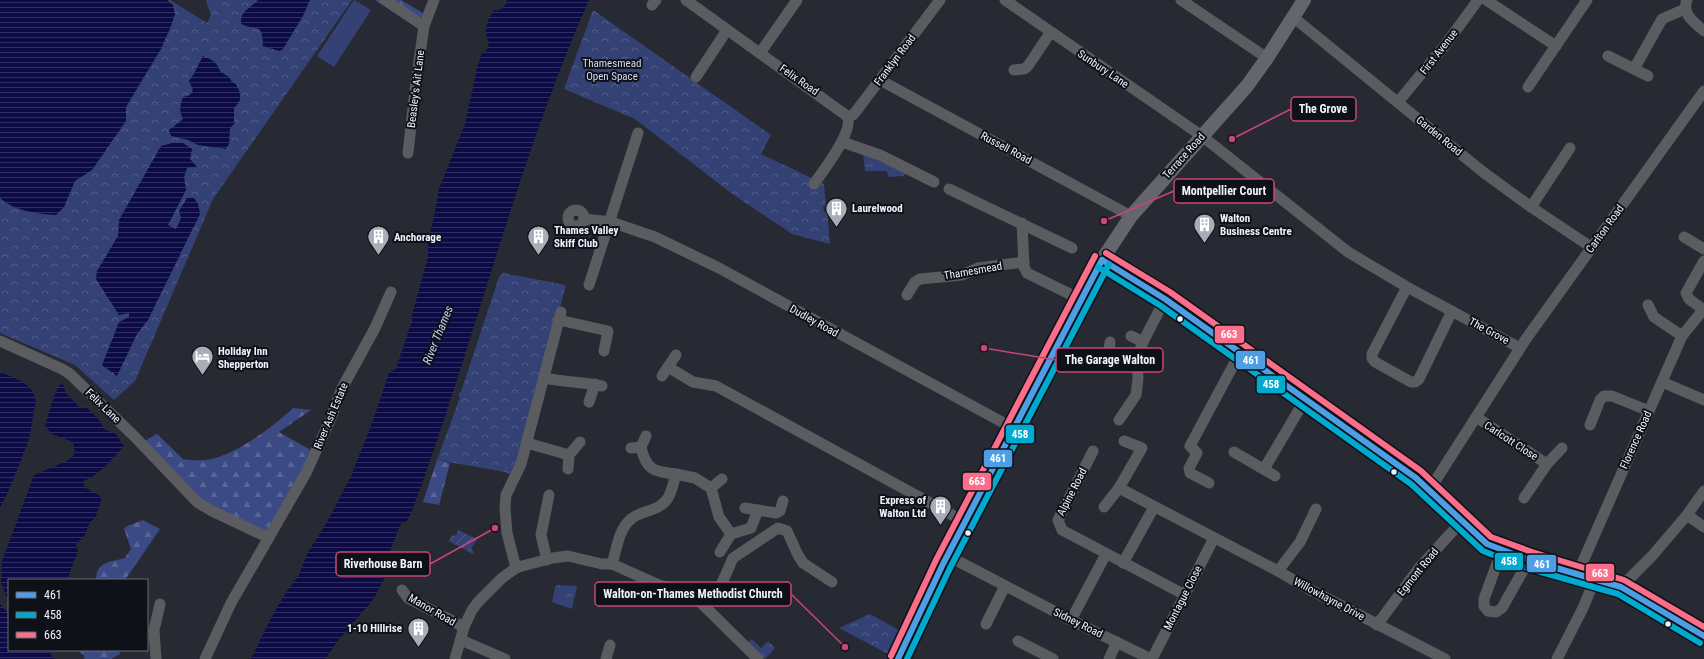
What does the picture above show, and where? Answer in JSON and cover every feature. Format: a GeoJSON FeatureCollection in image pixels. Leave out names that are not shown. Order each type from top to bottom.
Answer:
{"type":"FeatureCollection","features":[{"type":"Feature","properties":{"kind":"main road","name":"Terrace Road"},"geometry":{"type":"LineString","coordinates":[[898,659],[965,522],[1102,260],[1131,216],[1247,86],[1267,58],[1304,0]]}},
{"type":"Feature","properties":{"kind":"street"},"geometry":{"type":"LineString","coordinates":[[385,0],[424,26]]}},
{"type":"Feature","properties":{"kind":"street","name":"Beasley's Ait Lane"},"geometry":{"type":"LineString","coordinates":[[408,153],[424,26],[434,0]]}},
{"type":"Feature","properties":{"kind":"street"},"geometry":{"type":"LineString","coordinates":[[760,52],[797,0]]}},
{"type":"Feature","properties":{"kind":"street","name":"Franklyn Road"},"geometry":{"type":"LineString","coordinates":[[848,117],[854,114],[940,0]]}},
{"type":"Feature","properties":{"kind":"street","name":"Sunbury Lane"},"geometry":{"type":"LineString","coordinates":[[1005,0],[1050,33],[1202,136]]}},
{"type":"Feature","properties":{"kind":"street"},"geometry":{"type":"LineString","coordinates":[[1181,0],[1267,58]]}},
{"type":"Feature","properties":{"kind":"street","name":"First Avenue"},"geometry":{"type":"LineString","coordinates":[[1398,102],[1446,44],[1478,0]]}},
{"type":"Feature","properties":{"kind":"street"},"geometry":{"type":"LineString","coordinates":[[1486,0],[1556,46]]}},
{"type":"Feature","properties":{"kind":"street"},"geometry":{"type":"LineString","coordinates":[[1528,86],[1587,0]]}},
{"type":"Feature","properties":{"kind":"street","name":"Felix Road"},"geometry":{"type":"LineString","coordinates":[[692,2],[727,30],[840,109],[848,117]]}},
{"type":"Feature","properties":{"kind":"street"},"geometry":{"type":"LineString","coordinates":[[1634,69],[1662,19],[1686,4],[1687,14],[1704,31]]}},
{"type":"Feature","properties":{"kind":"street","name":"Garden Road"},"geometry":{"type":"LineString","coordinates":[[1293,17],[1483,172],[1531,207],[1591,246]]}},
{"type":"Feature","properties":{"kind":"street"},"geometry":{"type":"LineString","coordinates":[[696,77],[727,30]]}},
{"type":"Feature","properties":{"kind":"street"},"geometry":{"type":"LineString","coordinates":[[1014,70],[1024,69],[1028,66],[1050,33]]}},
{"type":"Feature","properties":{"kind":"street"},"geometry":{"type":"LineString","coordinates":[[1608,56],[1648,76]]}},
{"type":"Feature","properties":{"kind":"street","name":"Russell Road"},"geometry":{"type":"LineString","coordinates":[[880,80],[1131,216]]}},
{"type":"Feature","properties":{"kind":"street","name":"Carlton Road"},"geometry":{"type":"LineString","coordinates":[[1430,489],[1520,348],[1591,246],[1704,91]]}},
{"type":"Feature","properties":{"kind":"street"},"geometry":{"type":"LineString","coordinates":[[814,184],[842,142],[848,128],[848,117]]}},
{"type":"Feature","properties":{"kind":"street"},"geometry":{"type":"LineString","coordinates":[[589,285],[638,133]]}},
{"type":"Feature","properties":{"kind":"street","name":"The Grove"},"geometry":{"type":"LineString","coordinates":[[1202,136],[1348,252],[1407,287],[1520,348]]}},
{"type":"Feature","properties":{"kind":"street"},"geometry":{"type":"LineString","coordinates":[[842,142],[880,155],[934,182]]}},
{"type":"Feature","properties":{"kind":"street"},"geometry":{"type":"LineString","coordinates":[[1531,207],[1570,148]]}},
{"type":"Feature","properties":{"kind":"street"},"geometry":{"type":"LineString","coordinates":[[949,188],[1072,248]]}},
{"type":"Feature","properties":{"kind":"street","name":"Dudley Road"},"geometry":{"type":"LineString","coordinates":[[584,219],[610,222],[655,237],[719,268],[1014,428]]}},
{"type":"Feature","properties":{"kind":"street"},"geometry":{"type":"LineString","coordinates":[[1022,223],[1025,270],[1031,275],[1082,300]]}},
{"type":"Feature","properties":{"kind":"street"},"geometry":{"type":"LineString","coordinates":[[1684,236],[1704,249]]}},
{"type":"Feature","properties":{"kind":"street"},"geometry":{"type":"LineString","coordinates":[[1102,260],[1165,299],[1241,351],[1430,489],[1481,539],[1502,550],[1529,560],[1623,588],[1704,636]]}},
{"type":"Feature","properties":{"kind":"street"},"geometry":{"type":"LineString","coordinates":[[1704,261],[1686,293],[1689,298],[1704,310]]}},
{"type":"Feature","properties":{"kind":"street","name":"Thamesmead"},"geometry":{"type":"LineString","coordinates":[[907,295],[915,282],[920,279],[962,275],[978,268],[1024,262]]}},
{"type":"Feature","properties":{"kind":"street"},"geometry":{"type":"LineString","coordinates":[[1407,287],[1372,354],[1372,358],[1375,362],[1411,382],[1415,382],[1419,379],[1452,311]]}},
{"type":"Feature","properties":{"kind":"street","name":"River Ash Estate"},"geometry":{"type":"LineString","coordinates":[[205,659],[231,603],[306,473],[331,418],[341,390],[375,328],[391,292]]}},
{"type":"Feature","properties":{"kind":"street"},"geometry":{"type":"LineString","coordinates":[[1119,420],[1130,412],[1136,395],[1138,379],[1137,358],[1143,342],[1165,299]]}},
{"type":"Feature","properties":{"kind":"street"},"geometry":{"type":"LineString","coordinates":[[1648,305],[1654,317],[1682,336]]}},
{"type":"Feature","properties":{"kind":"street","name":"Florence Road"},"geometry":{"type":"LineString","coordinates":[[1577,574],[1682,336],[1704,310]]}},
{"type":"Feature","properties":{"kind":"street"},"geometry":{"type":"LineString","coordinates":[[516,568],[509,546],[505,508],[506,495],[521,464],[560,316],[608,331],[604,351]]}},
{"type":"Feature","properties":{"kind":"street"},"geometry":{"type":"LineString","coordinates":[[1131,336],[1143,342]]}},
{"type":"Feature","properties":{"kind":"street","name":"Felix Lane"},"geometry":{"type":"LineString","coordinates":[[0,341],[70,374],[135,437],[188,494],[212,511],[269,538]]}},
{"type":"Feature","properties":{"kind":"street"},"geometry":{"type":"LineString","coordinates":[[1101,362],[1110,347],[1137,358]]}},
{"type":"Feature","properties":{"kind":"street"},"geometry":{"type":"LineString","coordinates":[[1209,483],[1190,473],[1189,468],[1197,453],[1190,446],[1241,351]]}},
{"type":"Feature","properties":{"kind":"street"},"geometry":{"type":"LineString","coordinates":[[662,376],[676,355]]}},
{"type":"Feature","properties":{"kind":"street"},"geometry":{"type":"LineString","coordinates":[[668,367],[693,382],[716,386],[965,522]]}},
{"type":"Feature","properties":{"kind":"street"},"geometry":{"type":"LineString","coordinates":[[544,378],[598,385],[590,402]]}},
{"type":"Feature","properties":{"kind":"street"},"geometry":{"type":"LineString","coordinates":[[1662,382],[1704,400]]}},
{"type":"Feature","properties":{"kind":"street"},"geometry":{"type":"LineString","coordinates":[[1590,425],[1600,400],[1604,396],[1612,396],[1649,411]]}},
{"type":"Feature","properties":{"kind":"street"},"geometry":{"type":"LineString","coordinates":[[1264,469],[1306,398]]}},
{"type":"Feature","properties":{"kind":"street","name":"Carlcott Close"},"geometry":{"type":"LineString","coordinates":[[1476,417],[1547,464]]}},
{"type":"Feature","properties":{"kind":"street"},"geometry":{"type":"LineString","coordinates":[[646,436],[636,447],[648,466],[661,472],[695,478],[711,488],[719,517],[731,534]]}},
{"type":"Feature","properties":{"kind":"street"},"geometry":{"type":"LineString","coordinates":[[1104,508],[1119,488],[1142,448],[1124,441]]}},
{"type":"Feature","properties":{"kind":"street"},"geometry":{"type":"LineString","coordinates":[[568,469],[568,455],[580,442]]}},
{"type":"Feature","properties":{"kind":"street"},"geometry":{"type":"LineString","coordinates":[[527,443],[568,455]]}},
{"type":"Feature","properties":{"kind":"street","name":"Carlcott Close"},"geometry":{"type":"LineString","coordinates":[[1524,498],[1547,464],[1562,448]]}},
{"type":"Feature","properties":{"kind":"street","name":"Alpine Road"},"geometry":{"type":"LineString","coordinates":[[1093,451],[1058,520],[1062,530],[1185,595]]}},
{"type":"Feature","properties":{"kind":"street"},"geometry":{"type":"LineString","coordinates":[[1234,452],[1275,476]]}},
{"type":"Feature","properties":{"kind":"street"},"geometry":{"type":"LineString","coordinates":[[612,564],[619,536],[626,524],[636,515],[661,506],[665,503],[676,474]]}},
{"type":"Feature","properties":{"kind":"street"},"geometry":{"type":"LineString","coordinates":[[711,488],[722,480]]}},
{"type":"Feature","properties":{"kind":"street","name":"Willowhayne Drive"},"geometry":{"type":"LineString","coordinates":[[1119,488],[1278,571],[1377,625],[1445,659]]}},
{"type":"Feature","properties":{"kind":"street"},"geometry":{"type":"LineString","coordinates":[[1623,588],[1627,581],[1652,556],[1704,491]]}},
{"type":"Feature","properties":{"kind":"street"},"geometry":{"type":"LineString","coordinates":[[547,560],[541,536],[549,495]]}},
{"type":"Feature","properties":{"kind":"street"},"geometry":{"type":"LineString","coordinates":[[745,508],[776,513],[780,511],[783,501]]}},
{"type":"Feature","properties":{"kind":"street"},"geometry":{"type":"LineString","coordinates":[[1123,563],[1154,507]]}},
{"type":"Feature","properties":{"kind":"street"},"geometry":{"type":"LineString","coordinates":[[1278,571],[1300,542],[1316,509]]}},
{"type":"Feature","properties":{"kind":"street"},"geometry":{"type":"LineString","coordinates":[[720,552],[731,534],[751,528],[758,510]]}},
{"type":"Feature","properties":{"kind":"street"},"geometry":{"type":"LineString","coordinates":[[1686,515],[1704,527]]}},
{"type":"Feature","properties":{"kind":"street","name":"Egmont Road"},"geometry":{"type":"LineString","coordinates":[[1377,625],[1420,568],[1462,521]]}},
{"type":"Feature","properties":{"kind":"street"},"geometry":{"type":"LineString","coordinates":[[706,606],[722,583],[733,558],[778,528],[787,531],[803,563],[832,582]]}},
{"type":"Feature","properties":{"kind":"street","name":"Montague Close"},"geometry":{"type":"LineString","coordinates":[[1151,659],[1214,538]]}},
{"type":"Feature","properties":{"kind":"street"},"geometry":{"type":"LineString","coordinates":[[1502,550],[1484,599],[1484,606],[1488,611],[1496,612],[1502,608],[1529,560]]}},
{"type":"Feature","properties":{"kind":"street"},"geometry":{"type":"LineString","coordinates":[[1071,620],[1106,554]]}},
{"type":"Feature","properties":{"kind":"street","name":"Manor Road"},"geometry":{"type":"LineString","coordinates":[[455,659],[464,628],[472,610],[502,578],[516,568],[568,556],[602,564],[612,564],[659,585],[683,591],[696,598],[706,606],[758,659]]}},
{"type":"Feature","properties":{"kind":"street","name":"Sidney Road"},"geometry":{"type":"LineString","coordinates":[[948,556],[1071,620],[1151,659]]}},
{"type":"Feature","properties":{"kind":"street"},"geometry":{"type":"LineString","coordinates":[[1557,659],[1583,608],[1595,579]]}},
{"type":"Feature","properties":{"kind":"street"},"geometry":{"type":"LineString","coordinates":[[986,624],[1005,586]]}},
{"type":"Feature","properties":{"kind":"street","name":"Manor Road"},"geometry":{"type":"LineString","coordinates":[[402,590],[408,598],[464,628]]}},
{"type":"Feature","properties":{"kind":"street"},"geometry":{"type":"LineString","coordinates":[[156,659],[154,630],[160,604]]}},
{"type":"Feature","properties":{"kind":"street"},"geometry":{"type":"LineString","coordinates":[[461,640],[505,659]]}},
{"type":"Feature","properties":{"kind":"street"},"geometry":{"type":"LineString","coordinates":[[1018,641],[1053,659]]}},
{"type":"Feature","properties":{"kind":"street"},"geometry":{"type":"LineString","coordinates":[[1109,659],[1117,642]]}},
{"type":"Feature","properties":{"kind":"street"},"geometry":{"type":"LineString","coordinates":[[606,659],[610,645]]}},
{"type":"Feature","properties":{"kind":"green space"},"geometry":{"type":"Polygon","coordinates":[[[0,0],[170,0],[207,23],[211,15],[206,0],[352,0],[213,199],[135,381],[114,400],[75,365],[0,333],[0,0]]]}},
{"type":"Feature","properties":{"kind":"green space"},"geometry":{"type":"Polygon","coordinates":[[[354,0],[371,10],[334,67],[317,56],[354,0]]]}},
{"type":"Feature","properties":{"kind":"green space"},"geometry":{"type":"Polygon","coordinates":[[[375,0],[401,0],[423,13],[417,28],[375,0]]]}},
{"type":"Feature","properties":{"kind":"green space","name":"Thamesmead Open Space"},"geometry":{"type":"Polygon","coordinates":[[[593,10],[771,135],[761,154],[824,184],[826,206],[823,206],[824,212],[827,211],[830,244],[792,234],[731,193],[635,119],[564,89],[593,10]]]}},
{"type":"Feature","properties":{"kind":"green space"},"geometry":{"type":"Polygon","coordinates":[[[863,153],[905,172],[905,174],[903,176],[888,177],[887,171],[865,171],[863,153]]]}},
{"type":"Feature","properties":{"kind":"green space"},"geometry":{"type":"Polygon","coordinates":[[[503,273],[566,285],[525,439],[511,475],[505,472],[437,460],[460,397],[458,396],[461,392],[499,277],[503,273]]]}},
{"type":"Feature","properties":{"kind":"green space"},"geometry":{"type":"Polygon","coordinates":[[[293,408],[311,410],[279,432],[316,453],[269,538],[212,511],[141,443],[157,434],[183,459],[205,460],[216,458],[227,454],[252,440],[293,408]]]}},
{"type":"Feature","properties":{"kind":"green space"},"geometry":{"type":"Polygon","coordinates":[[[437,460],[450,463],[439,505],[423,502],[437,460]]]}},
{"type":"Feature","properties":{"kind":"green space"},"geometry":{"type":"Polygon","coordinates":[[[143,520],[160,529],[126,579],[96,579],[101,566],[105,563],[125,558],[131,549],[124,529],[127,526],[143,520]]]}},
{"type":"Feature","properties":{"kind":"green space"},"geometry":{"type":"Polygon","coordinates":[[[458,530],[477,539],[471,549],[474,552],[473,554],[449,541],[452,535],[456,536],[458,530]]]}},
{"type":"Feature","properties":{"kind":"green space"},"geometry":{"type":"Polygon","coordinates":[[[557,585],[577,586],[572,609],[552,602],[555,587],[557,585]]]}},
{"type":"Feature","properties":{"kind":"green space"},"geometry":{"type":"Polygon","coordinates":[[[870,614],[902,632],[890,655],[839,628],[870,614]]]}},
{"type":"Feature","properties":{"kind":"green space"},"geometry":{"type":"Polygon","coordinates":[[[752,639],[761,648],[768,641],[775,648],[765,659],[748,642],[752,639]]]}},
{"type":"Feature","properties":{"kind":"green space"},"geometry":{"type":"Polygon","coordinates":[[[78,651],[119,651],[120,654],[111,659],[84,659],[85,656],[78,651]]]}},
{"type":"Feature","properties":{"kind":"water"},"geometry":{"type":"Polygon","coordinates":[[[0,0],[167,0],[173,5],[175,14],[171,26],[161,49],[126,107],[126,121],[92,170],[75,181],[64,207],[56,215],[34,213],[19,209],[0,198],[0,0]]]}},
{"type":"Feature","properties":{"kind":"water"},"geometry":{"type":"Polygon","coordinates":[[[258,0],[310,0],[304,14],[283,49],[279,51],[263,46],[262,33],[260,30],[241,24],[242,16],[246,10],[258,0]]]}},
{"type":"Feature","properties":{"kind":"water","name":"River Thames"},"geometry":{"type":"Polygon","coordinates":[[[507,0],[589,0],[563,62],[539,126],[435,447],[412,511],[407,521],[401,524],[383,568],[386,575],[373,600],[340,638],[325,659],[251,659],[271,618],[285,594],[299,575],[308,552],[326,524],[351,476],[372,423],[389,373],[396,369],[412,321],[412,315],[428,257],[428,240],[439,189],[465,124],[478,64],[483,51],[485,52],[489,47],[486,32],[488,20],[494,10],[498,11],[504,7],[507,0]]]}},
{"type":"Feature","properties":{"kind":"water"},"geometry":{"type":"Polygon","coordinates":[[[203,56],[213,61],[220,71],[236,84],[240,94],[239,103],[234,108],[234,124],[230,128],[229,144],[226,149],[198,145],[188,140],[171,136],[169,130],[183,119],[180,111],[182,100],[183,97],[190,95],[193,90],[189,81],[203,56]]]}},
{"type":"Feature","properties":{"kind":"water"},"geometry":{"type":"Polygon","coordinates":[[[172,143],[183,143],[192,149],[190,159],[197,167],[187,168],[184,177],[186,190],[168,225],[176,229],[181,218],[179,211],[187,198],[194,198],[198,204],[200,214],[148,320],[137,334],[117,376],[102,365],[119,322],[129,317],[129,313],[119,315],[96,279],[97,271],[118,236],[119,220],[161,146],[172,143]]]}},
{"type":"Feature","properties":{"kind":"water"},"geometry":{"type":"Polygon","coordinates":[[[0,372],[27,385],[31,389],[36,401],[31,432],[27,444],[0,508],[0,372]]]}},
{"type":"Feature","properties":{"kind":"water"},"geometry":{"type":"Polygon","coordinates":[[[63,384],[66,393],[80,408],[86,407],[100,421],[104,429],[116,434],[124,446],[101,470],[84,481],[84,487],[102,497],[96,517],[90,522],[85,535],[76,544],[78,551],[67,579],[8,579],[8,600],[1,583],[2,561],[34,475],[67,461],[75,452],[73,442],[52,434],[45,426],[59,385],[63,384]]]}},
{"type":"Feature","properties":{"kind":"water"},"geometry":{"type":"Polygon","coordinates":[[[0,604],[8,613],[8,651],[49,651],[54,659],[0,659],[0,604]]]}},
{"type":"Feature","properties":{"kind":"transit line","name":"663"},"geometry":{"type":"LineString","coordinates":[[1106,253],[1170,292],[1421,471],[1491,537],[1532,552],[1624,580],[1704,627]]}},
{"type":"Feature","properties":{"kind":"transit line","name":"663"},"geometry":{"type":"LineString","coordinates":[[891,656],[936,560],[1095,256]]}},
{"type":"Feature","properties":{"kind":"transit line","name":"461"},"geometry":{"type":"LineString","coordinates":[[1102,260],[1165,299],[1416,478],[1487,544],[1529,560],[1621,587],[1704,636]]}},
{"type":"Feature","properties":{"kind":"transit line","name":"461"},"geometry":{"type":"LineString","coordinates":[[898,659],[943,564],[1102,260]]}},
{"type":"Feature","properties":{"kind":"transit line","name":"458"},"geometry":{"type":"LineString","coordinates":[[907,659],[950,568],[1109,264]]}},
{"type":"Feature","properties":{"kind":"transit line","name":"458"},"geometry":{"type":"LineString","coordinates":[[1098,267],[1161,306],[1411,484],[1483,551],[1527,568],[1618,594],[1700,643]]}},
{"type":"Feature","properties":{"kind":"place","name":"The Grove"},"geometry":{"type":"Point","coordinates":[1232,139]}},
{"type":"Feature","properties":{"kind":"place","name":"Montpellier Court"},"geometry":{"type":"Point","coordinates":[1104,221]}},
{"type":"Feature","properties":{"kind":"place","name":"Laurelwood"},"geometry":{"type":"Point","coordinates":[836,228]}},
{"type":"Feature","properties":{"kind":"place","name":"Walton Business Centre"},"geometry":{"type":"Point","coordinates":[1205,244]}},
{"type":"Feature","properties":{"kind":"place","name":"Anchorage"},"geometry":{"type":"Point","coordinates":[378,256]}},
{"type":"Feature","properties":{"kind":"place","name":"Thames Valley Skiff Club"},"geometry":{"type":"Point","coordinates":[538,256]}},
{"type":"Feature","properties":{"kind":"place","name":"The Garage Walton"},"geometry":{"type":"Point","coordinates":[984,348]}},
{"type":"Feature","properties":{"kind":"place","name":"Holiday Inn Shepperton"},"geometry":{"type":"Point","coordinates":[202,376]}},
{"type":"Feature","properties":{"kind":"place","name":"Express of Walton Ltd"},"geometry":{"type":"Point","coordinates":[941,526]}},
{"type":"Feature","properties":{"kind":"place","name":"Riverhouse Barn"},"geometry":{"type":"Point","coordinates":[495,528]}},
{"type":"Feature","properties":{"kind":"place","name":"Walton-on-Thames Methodist Church"},"geometry":{"type":"Point","coordinates":[845,647]}},
{"type":"Feature","properties":{"kind":"place","name":"1-10 Hillrise"},"geometry":{"type":"Point","coordinates":[418,648]}}]}
